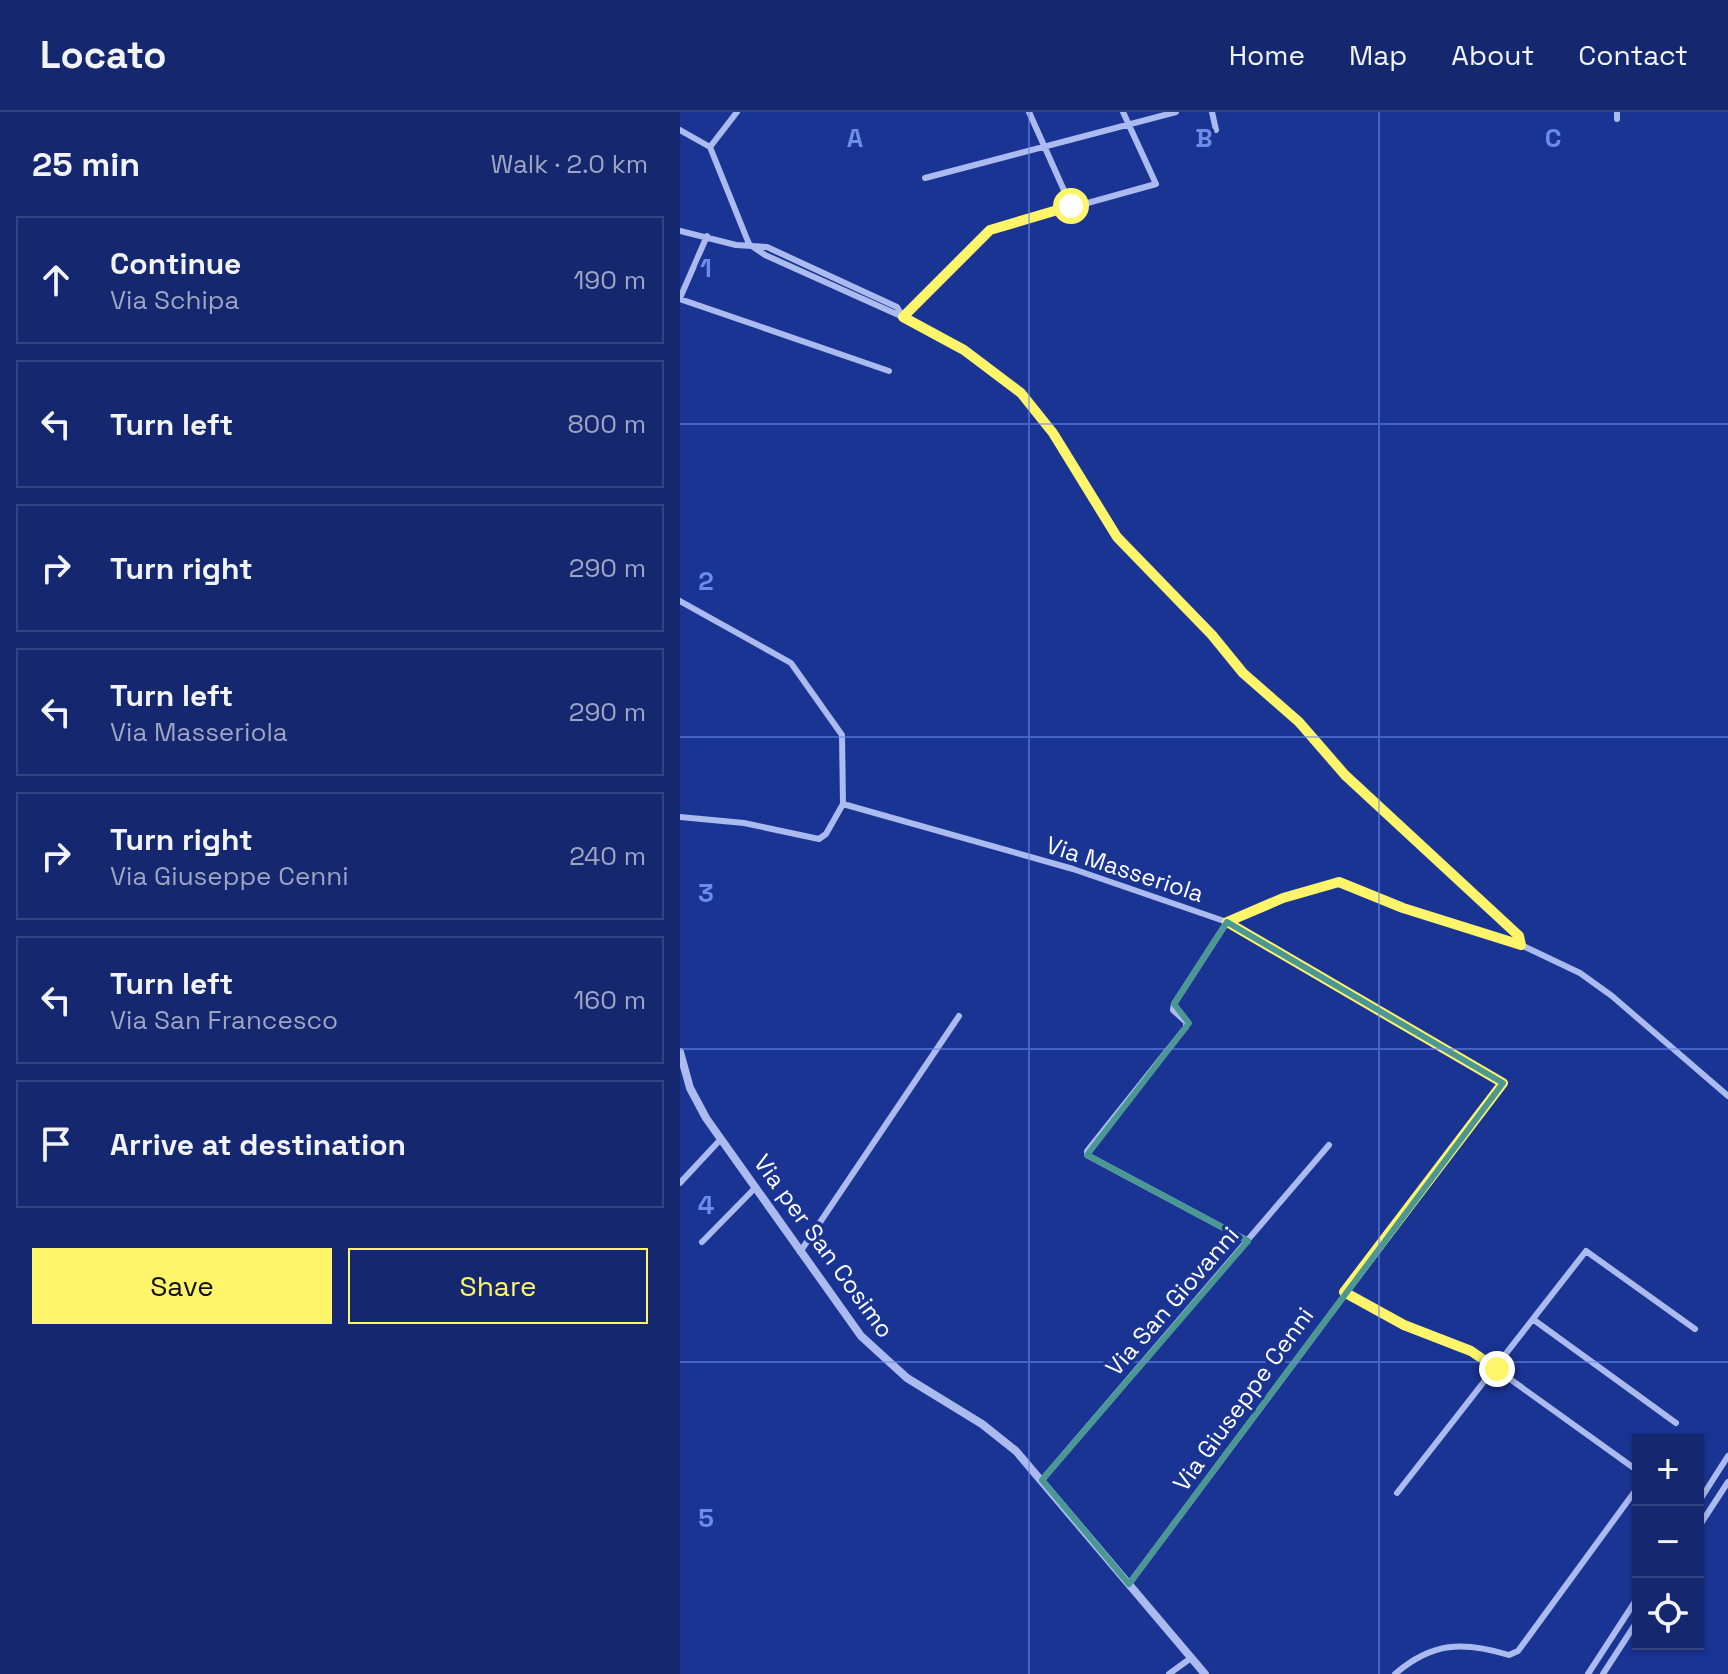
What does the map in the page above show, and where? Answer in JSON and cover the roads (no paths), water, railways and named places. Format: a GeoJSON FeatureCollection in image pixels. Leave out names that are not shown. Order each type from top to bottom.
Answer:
{"type":"FeatureCollection","features":[{"type":"Feature","properties":{"kind":"street"},"geometry":{"type":"LineString","coordinates":[[710,147],[737,112]]}},
{"type":"Feature","properties":{"kind":"street"},"geometry":{"type":"LineString","coordinates":[[1029,112],[1071,206]]}},
{"type":"Feature","properties":{"kind":"street"},"geometry":{"type":"LineString","coordinates":[[903,317],[990,230],[1156,184],[1123,112]]}},
{"type":"Feature","properties":{"kind":"street"},"geometry":{"type":"LineString","coordinates":[[925,178],[1176,112]]}},
{"type":"Feature","properties":{"kind":"street"},"geometry":{"type":"LineString","coordinates":[[1212,112],[1216,130]]}},
{"type":"Feature","properties":{"kind":"street"},"geometry":{"type":"LineString","coordinates":[[680,130],[710,147],[749,244],[765,255],[903,317],[964,350],[1021,393],[1053,433],[1117,537],[1212,635],[1243,673],[1299,722],[1345,775],[1519,936],[1521,945]]}},
{"type":"Feature","properties":{"kind":"street"},"geometry":{"type":"LineString","coordinates":[[680,231],[736,245],[749,244]]}},
{"type":"Feature","properties":{"kind":"street"},"geometry":{"type":"LineString","coordinates":[[707,236],[684,283],[680,299],[889,371]]}},
{"type":"Feature","properties":{"kind":"street"},"geometry":{"type":"LineString","coordinates":[[680,601],[791,663],[842,735],[843,804],[826,834],[819,839],[744,823],[680,817]]}},
{"type":"Feature","properties":{"kind":"street","name":"Via Masseriola"},"geometry":{"type":"LineString","coordinates":[[843,804],[1073,869],[1227,922],[1503,1083]]}},
{"type":"Feature","properties":{"kind":"street"},"geometry":{"type":"LineString","coordinates":[[1248,1241],[1087,1155],[1186,1027],[1186,1022],[1173,1010],[1174,1004],[1227,922],[1283,898],[1339,882],[1403,908],[1521,945],[1580,973],[1612,996],[1728,1096]]}},
{"type":"Feature","properties":{"kind":"street"},"geometry":{"type":"LineString","coordinates":[[800,1252],[959,1016]]}},
{"type":"Feature","properties":{"kind":"street","name":"Via per San Cosimo"},"geometry":{"type":"LineString","coordinates":[[680,1052],[696,1102],[720,1140],[852,1324],[882,1357],[907,1378],[982,1424],[1016,1451],[1205,1674]]}},
{"type":"Feature","properties":{"kind":"street","name":"Via Giuseppe Cenni"},"geometry":{"type":"LineString","coordinates":[[1129,1584],[1503,1083]]}},
{"type":"Feature","properties":{"kind":"street"},"geometry":{"type":"LineString","coordinates":[[680,1183],[720,1140]]}},
{"type":"Feature","properties":{"kind":"street","name":"Via San Giovanni"},"geometry":{"type":"LineString","coordinates":[[1042,1480],[1329,1145]]}},
{"type":"Feature","properties":{"kind":"street"},"geometry":{"type":"LineString","coordinates":[[702,1242],[756,1187]]}},
{"type":"Feature","properties":{"kind":"street"},"geometry":{"type":"LineString","coordinates":[[1397,1493],[1497,1369],[1586,1251],[1695,1329]]}},
{"type":"Feature","properties":{"kind":"street"},"geometry":{"type":"LineString","coordinates":[[1344,1292],[1404,1325],[1471,1351],[1632,1467]]}},
{"type":"Feature","properties":{"kind":"street"},"geometry":{"type":"LineString","coordinates":[[1534,1320],[1676,1423]]}},
{"type":"Feature","properties":{"kind":"street"},"geometry":{"type":"LineString","coordinates":[[1704,1494],[1728,1456]]}},
{"type":"Feature","properties":{"kind":"street"},"geometry":{"type":"LineString","coordinates":[[1704,1519],[1728,1482]]}},
{"type":"Feature","properties":{"kind":"street"},"geometry":{"type":"LineString","coordinates":[[1395,1674],[1415,1656],[1450,1645],[1509,1655],[1518,1651],[1632,1495]]}},
{"type":"Feature","properties":{"kind":"street"},"geometry":{"type":"LineString","coordinates":[[1588,1674],[1632,1606]]}},
{"type":"Feature","properties":{"kind":"street"},"geometry":{"type":"LineString","coordinates":[[1603,1674],[1632,1629]]}},
{"type":"Feature","properties":{"kind":"street"},"geometry":{"type":"LineString","coordinates":[[1169,1674],[1191,1658]]}}]}
